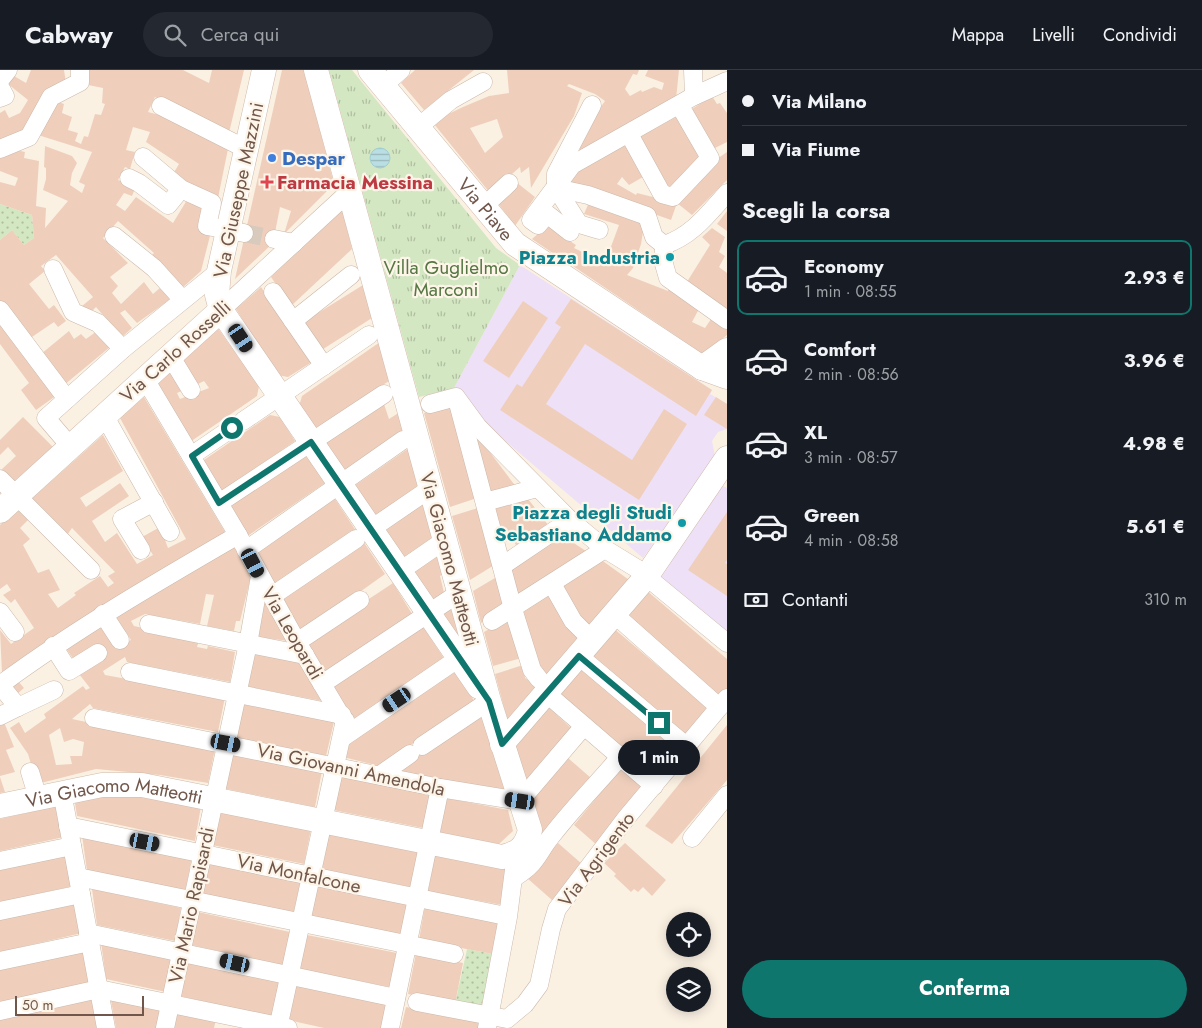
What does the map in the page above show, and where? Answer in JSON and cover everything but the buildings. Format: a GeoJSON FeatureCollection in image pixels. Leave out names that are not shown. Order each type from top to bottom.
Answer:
{"type":"FeatureCollection","features":[{"type":"Feature","properties":{"kind":"main road","name":"Via Giacomo Matteotti"},"geometry":{"type":"LineString","coordinates":[[0,806],[102,784],[142,785],[323,820],[428,843],[502,856],[516,865],[527,843],[530,830],[489,701],[316,70]]}},
{"type":"Feature","properties":{"kind":"main road","name":"Via Giuseppe Mazzini"},"geometry":{"type":"LineString","coordinates":[[221,310],[217,295],[219,271],[236,232],[246,149],[259,71]]}},
{"type":"Feature","properties":{"kind":"main road","name":"Via Piave"},"geometry":{"type":"LineString","coordinates":[[377,78],[483,208],[515,244],[702,368],[727,377]]}},
{"type":"Feature","properties":{"kind":"main road"},"geometry":{"type":"LineString","coordinates":[[221,310],[340,484],[363,534],[400,571],[489,701]]}},
{"type":"Feature","properties":{"kind":"main road","name":"Via Carlo Rosselli"},"geometry":{"type":"LineString","coordinates":[[5,495],[70,446],[221,310]]}},
{"type":"Feature","properties":{"kind":"main road"},"geometry":{"type":"LineString","coordinates":[[702,368],[727,350]]}},
{"type":"Feature","properties":{"kind":"main road"},"geometry":{"type":"LineString","coordinates":[[502,744],[542,686],[585,648],[646,577],[727,458]]}},
{"type":"Feature","properties":{"kind":"street"},"geometry":{"type":"LineString","coordinates":[[0,80],[8,70]]}},
{"type":"Feature","properties":{"kind":"street"},"geometry":{"type":"LineString","coordinates":[[0,149],[29,137],[51,97],[80,82],[80,70]]}},
{"type":"Feature","properties":{"kind":"street"},"geometry":{"type":"LineString","coordinates":[[377,78],[401,70]]}},
{"type":"Feature","properties":{"kind":"street"},"geometry":{"type":"LineString","coordinates":[[692,70],[694,96]]}},
{"type":"Feature","properties":{"kind":"street"},"geometry":{"type":"LineString","coordinates":[[417,128],[450,100],[483,82]]}},
{"type":"Feature","properties":{"kind":"street"},"geometry":{"type":"LineString","coordinates":[[570,232],[547,214],[538,225],[531,220],[572,165],[680,106],[694,96],[712,90],[725,82]]}},
{"type":"Feature","properties":{"kind":"street"},"geometry":{"type":"LineString","coordinates":[[0,87],[5,96],[0,98]]}},
{"type":"Feature","properties":{"kind":"street"},"geometry":{"type":"LineString","coordinates":[[592,105],[556,174],[556,188],[579,224],[599,230]]}},
{"type":"Feature","properties":{"kind":"street"},"geometry":{"type":"LineString","coordinates":[[161,106],[246,149]]}},
{"type":"Feature","properties":{"kind":"street"},"geometry":{"type":"LineString","coordinates":[[628,134],[662,194],[673,197],[710,158],[680,106]]}},
{"type":"Feature","properties":{"kind":"street"},"geometry":{"type":"LineString","coordinates":[[143,157],[181,189],[212,203],[207,226],[236,232]]}},
{"type":"Feature","properties":{"kind":"street"},"geometry":{"type":"LineString","coordinates":[[129,178],[139,182],[168,205],[181,189]]}},
{"type":"Feature","properties":{"kind":"street"},"geometry":{"type":"LineString","coordinates":[[483,208],[509,183]]}},
{"type":"Feature","properties":{"kind":"street"},"geometry":{"type":"LineString","coordinates":[[556,188],[588,195],[646,216],[654,237],[664,244],[680,240],[702,221],[727,193]]}},
{"type":"Feature","properties":{"kind":"street","name":"Via Carlo Rosselli"},"geometry":{"type":"LineString","coordinates":[[221,310],[349,192]]}},
{"type":"Feature","properties":{"kind":"street"},"geometry":{"type":"LineString","coordinates":[[114,236],[154,268],[182,299]]}},
{"type":"Feature","properties":{"kind":"street"},"geometry":{"type":"LineString","coordinates":[[274,239],[294,243]]}},
{"type":"Feature","properties":{"kind":"street"},"geometry":{"type":"LineString","coordinates":[[664,244],[664,264],[668,278],[727,320]]}},
{"type":"Feature","properties":{"kind":"street"},"geometry":{"type":"LineString","coordinates":[[53,269],[73,312],[98,323],[123,349]]}},
{"type":"Feature","properties":{"kind":"street"},"geometry":{"type":"LineString","coordinates":[[70,446],[46,418],[123,349],[182,299],[219,271]]}},
{"type":"Feature","properties":{"kind":"street"},"geometry":{"type":"LineString","coordinates":[[293,321],[351,275]]}},
{"type":"Feature","properties":{"kind":"street"},"geometry":{"type":"LineString","coordinates":[[273,292],[324,366]]}},
{"type":"Feature","properties":{"kind":"street"},"geometry":{"type":"LineString","coordinates":[[0,310],[68,399]]}},
{"type":"Feature","properties":{"kind":"street"},"geometry":{"type":"LineString","coordinates":[[192,456],[369,335]]}},
{"type":"Feature","properties":{"kind":"street"},"geometry":{"type":"LineString","coordinates":[[171,357],[191,390]]}},
{"type":"Feature","properties":{"kind":"street","name":"Via Leopardi"},"geometry":{"type":"LineString","coordinates":[[145,379],[242,542],[344,726]]}},
{"type":"Feature","properties":{"kind":"street"},"geometry":{"type":"LineString","coordinates":[[219,503],[384,394]]}},
{"type":"Feature","properties":{"kind":"street"},"geometry":{"type":"LineString","coordinates":[[430,404],[456,397]]}},
{"type":"Feature","properties":{"kind":"street"},"geometry":{"type":"LineString","coordinates":[[456,397],[478,427],[570,520],[605,549],[646,577],[727,643]]}},
{"type":"Feature","properties":{"kind":"street"},"geometry":{"type":"LineString","coordinates":[[456,397],[513,609],[532,670],[542,686],[584,726],[654,786]]}},
{"type":"Feature","properties":{"kind":"street"},"geometry":{"type":"LineString","coordinates":[[104,415],[170,532]]}},
{"type":"Feature","properties":{"kind":"street"},"geometry":{"type":"LineString","coordinates":[[18,707],[0,685],[53,646],[103,614],[242,542],[340,484],[403,440]]}},
{"type":"Feature","properties":{"kind":"street"},"geometry":{"type":"LineString","coordinates":[[272,596],[430,488]]}},
{"type":"Feature","properties":{"kind":"street"},"geometry":{"type":"LineString","coordinates":[[485,502],[537,488]]}},
{"type":"Feature","properties":{"kind":"street"},"geometry":{"type":"LineString","coordinates":[[5,495],[91,570]]}},
{"type":"Feature","properties":{"kind":"street"},"geometry":{"type":"LineString","coordinates":[[141,550],[122,519],[154,502]]}},
{"type":"Feature","properties":{"kind":"street"},"geometry":{"type":"LineString","coordinates":[[502,566],[570,520]]}},
{"type":"Feature","properties":{"kind":"street"},"geometry":{"type":"LineString","coordinates":[[400,571],[445,540]]}},
{"type":"Feature","properties":{"kind":"street"},"geometry":{"type":"LineString","coordinates":[[492,621],[605,549]]}},
{"type":"Feature","properties":{"kind":"street","name":"Via Mario Rapisardi"},"geometry":{"type":"LineString","coordinates":[[165,1028],[248,644],[260,576]]}},
{"type":"Feature","properties":{"kind":"street"},"geometry":{"type":"LineString","coordinates":[[552,584],[573,621],[585,648],[686,746]]}},
{"type":"Feature","properties":{"kind":"street"},"geometry":{"type":"LineString","coordinates":[[322,684],[459,593]]}},
{"type":"Feature","properties":{"kind":"street"},"geometry":{"type":"LineString","coordinates":[[150,624],[248,644],[301,648],[360,600]]}},
{"type":"Feature","properties":{"kind":"street"},"geometry":{"type":"LineString","coordinates":[[0,612],[15,632]]}},
{"type":"Feature","properties":{"kind":"street"},"geometry":{"type":"LineString","coordinates":[[103,614],[120,640]]}},
{"type":"Feature","properties":{"kind":"street"},"geometry":{"type":"LineString","coordinates":[[614,614],[723,702]]}},
{"type":"Feature","properties":{"kind":"street"},"geometry":{"type":"LineString","coordinates":[[53,646],[69,671],[98,653]]}},
{"type":"Feature","properties":{"kind":"street"},"geometry":{"type":"LineString","coordinates":[[0,1011],[99,989],[170,1003],[225,1022],[281,1027],[289,975],[344,726],[459,658]]}},
{"type":"Feature","properties":{"kind":"street"},"geometry":{"type":"LineString","coordinates":[[130,672],[237,693],[344,726]]}},
{"type":"Feature","properties":{"kind":"street"},"geometry":{"type":"LineString","coordinates":[[0,716],[54,690]]}},
{"type":"Feature","properties":{"kind":"street"},"geometry":{"type":"LineString","coordinates":[[380,775],[489,701]]}},
{"type":"Feature","properties":{"kind":"street","name":"Via Agrigento"},"geometry":{"type":"LineString","coordinates":[[488,1023],[507,1020],[539,985],[551,929],[558,909],[654,786],[723,702]]}},
{"type":"Feature","properties":{"kind":"street","name":"Via Giovanni Amendola"},"geometry":{"type":"LineString","coordinates":[[94,718],[335,765],[440,788],[520,801]]}},
{"type":"Feature","properties":{"kind":"street"},"geometry":{"type":"LineString","coordinates":[[520,801],[584,726]]}},
{"type":"Feature","properties":{"kind":"street"},"geometry":{"type":"LineString","coordinates":[[417,1002],[488,1023],[516,865],[534,863],[552,835],[620,757]]}},
{"type":"Feature","properties":{"kind":"street"},"geometry":{"type":"LineString","coordinates":[[30,772],[38,798]]}},
{"type":"Feature","properties":{"kind":"street"},"geometry":{"type":"LineString","coordinates":[[390,1028],[440,788]]}},
{"type":"Feature","properties":{"kind":"street"},"geometry":{"type":"LineString","coordinates":[[62,792],[106,1028]]}},
{"type":"Feature","properties":{"kind":"street"},"geometry":{"type":"LineString","coordinates":[[692,838],[727,795]]}},
{"type":"Feature","properties":{"kind":"street","name":"Via Monfalcone"},"geometry":{"type":"LineString","coordinates":[[68,826],[311,874],[501,915]]}},
{"type":"Feature","properties":{"kind":"street"},"geometry":{"type":"LineString","coordinates":[[0,861],[72,846]]}},
{"type":"Feature","properties":{"kind":"street"},"geometry":{"type":"LineString","coordinates":[[0,911],[79,885],[192,900],[454,954]]}},
{"type":"Feature","properties":{"kind":"street"},"geometry":{"type":"LineString","coordinates":[[0,961],[89,937],[182,951],[396,998]]}},
{"type":"Feature","properties":{"kind":"shaded area"},"geometry":{"type":"Polygon","coordinates":[[[520,265],[712,390],[710,394],[727,404],[727,429],[718,432],[712,441],[715,456],[643,558],[489,427],[461,391],[454,388],[520,265]]]}},
{"type":"Feature","properties":{"kind":"shaded area"},"geometry":{"type":"Polygon","coordinates":[[[723,486],[727,488],[727,632],[659,577],[723,486]]]}},
{"type":"Feature","properties":{"kind":"green space","name":"Villa Guglielmo Marconi"},"geometry":{"type":"Polygon","coordinates":[[[329,70],[352,70],[496,248],[520,265],[454,388],[419,397],[329,70]]]}},
{"type":"Feature","properties":{"kind":"green space"},"geometry":{"type":"Polygon","coordinates":[[[0,204],[32,215],[34,238],[24,245],[12,230],[0,240],[0,204]]]}},
{"type":"Feature","properties":{"kind":"green space"},"geometry":{"type":"Polygon","coordinates":[[[467,949],[493,954],[485,1004],[479,1008],[455,1004],[467,949]]]}},
{"type":"Feature","properties":{"kind":"water"},"geometry":{"type":"Polygon","coordinates":[[[380,148],[387,151],[390,158],[387,165],[380,168],[373,165],[370,158],[373,151],[380,148]]]}},
{"type":"Feature","properties":{"kind":"tunnel"},"geometry":{"type":"LineString","coordinates":[[244,233],[274,239]]}},
{"type":"Feature","properties":{"kind":"place","name":"Despar"},"geometry":{"type":"Point","coordinates":[272,158]}},
{"type":"Feature","properties":{"kind":"place","name":"Farmacia Messina"},"geometry":{"type":"Point","coordinates":[267,182]}},
{"type":"Feature","properties":{"kind":"place","name":"Piazza Industria"},"geometry":{"type":"Point","coordinates":[670,257]}},
{"type":"Feature","properties":{"kind":"place","name":"Piazza degli Studi Sebastiano Addamo"},"geometry":{"type":"Point","coordinates":[682,523]}},
{"type":"Feature","properties":{"kind":"route"},"geometry":{"type":"LineString","coordinates":[[232,428],[192,456],[219,503],[311,442],[489,701],[502,744],[579,656],[659,723]]}}]}
